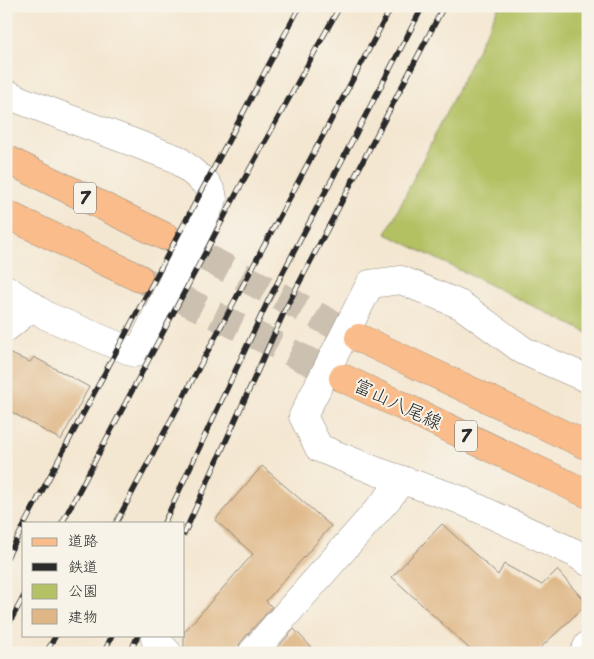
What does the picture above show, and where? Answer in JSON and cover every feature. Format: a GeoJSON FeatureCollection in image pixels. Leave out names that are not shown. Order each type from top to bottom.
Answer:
{"type":"FeatureCollection","features":[{"type":"Feature","properties":{"kind":"main road","name":"7"},"geometry":{"type":"LineString","coordinates":[[6,159],[164,236]]}},
{"type":"Feature","properties":{"kind":"main road"},"geometry":{"type":"LineString","coordinates":[[6,214],[139,278]]}},
{"type":"Feature","properties":{"kind":"main road","name":"7"},"geometry":{"type":"LineString","coordinates":[[359,338],[588,446]]}},
{"type":"Feature","properties":{"kind":"main road","name":"富山八尾線"},"geometry":{"type":"LineString","coordinates":[[343,378],[588,494]]}},
{"type":"Feature","properties":{"kind":"street"},"geometry":{"type":"LineString","coordinates":[[6,93],[177,159],[207,184],[213,199],[143,343],[135,353],[47,316],[6,289]]}},
{"type":"Feature","properties":{"kind":"street"},"geometry":{"type":"LineString","coordinates":[[588,379],[524,351],[461,305],[401,280],[370,284],[303,416],[319,448],[401,480],[458,499],[575,553],[588,562]]}},
{"type":"Feature","properties":{"kind":"street"},"geometry":{"type":"LineString","coordinates":[[6,328],[33,306]]}},
{"type":"Feature","properties":{"kind":"street"},"geometry":{"type":"LineString","coordinates":[[252,653],[390,496],[401,480]]}},
{"type":"Feature","properties":{"kind":"street"},"geometry":{"type":"LineString","coordinates":[[584,653],[588,644]]}},
{"type":"Feature","properties":{"kind":"green space"},"geometry":{"type":"Polygon","coordinates":[[[499,6],[588,6],[588,333],[386,234],[499,6]]]}},
{"type":"Feature","properties":{"kind":"building"},"geometry":{"type":"Polygon","coordinates":[[[6,352],[30,362],[34,357],[89,387],[61,440],[6,409],[6,352]]]}},
{"type":"Feature","properties":{"kind":"building"},"geometry":{"type":"Polygon","coordinates":[[[262,466],[331,526],[266,601],[272,607],[240,643],[237,653],[184,653],[185,631],[253,554],[215,520],[262,466]]]}},
{"type":"Feature","properties":{"kind":"building"},"geometry":{"type":"Polygon","coordinates":[[[442,524],[498,575],[504,564],[542,585],[557,570],[587,604],[535,653],[474,653],[392,577],[442,524]]]}},
{"type":"Feature","properties":{"kind":"building"},"geometry":{"type":"Polygon","coordinates":[[[294,629],[317,653],[273,653],[294,629]]]}},
{"type":"Feature","properties":{"kind":"tunnel"},"geometry":{"type":"LineString","coordinates":[[167,237],[359,338]]}},
{"type":"Feature","properties":{"kind":"tunnel"},"geometry":{"type":"LineString","coordinates":[[139,278],[343,378]]}},
{"type":"Feature","properties":{"kind":"railway"},"geometry":{"type":"LineString","coordinates":[[26,522],[300,6]]}},
{"type":"Feature","properties":{"kind":"railway"},"geometry":{"type":"LineString","coordinates":[[63,522],[241,185],[340,6]]}},
{"type":"Feature","properties":{"kind":"railway"},"geometry":{"type":"LineString","coordinates":[[117,522],[392,6]]}},
{"type":"Feature","properties":{"kind":"railway"},"geometry":{"type":"LineString","coordinates":[[164,522],[268,301],[423,6]]}},
{"type":"Feature","properties":{"kind":"railway"},"geometry":{"type":"LineString","coordinates":[[185,532],[285,310],[444,6]]}},
{"type":"Feature","properties":{"kind":"railway"},"geometry":{"type":"LineString","coordinates":[[6,559],[22,530]]}},
{"type":"Feature","properties":{"kind":"railway"},"geometry":{"type":"LineString","coordinates":[[6,629],[22,600]]}},
{"type":"Feature","properties":{"kind":"railway"},"geometry":{"type":"LineString","coordinates":[[46,653],[55,636]]}},
{"type":"Feature","properties":{"kind":"railway"},"geometry":{"type":"LineString","coordinates":[[104,653],[112,636]]}},
{"type":"Feature","properties":{"kind":"railway"},"geometry":{"type":"LineString","coordinates":[[130,653],[138,636]]}}]}
